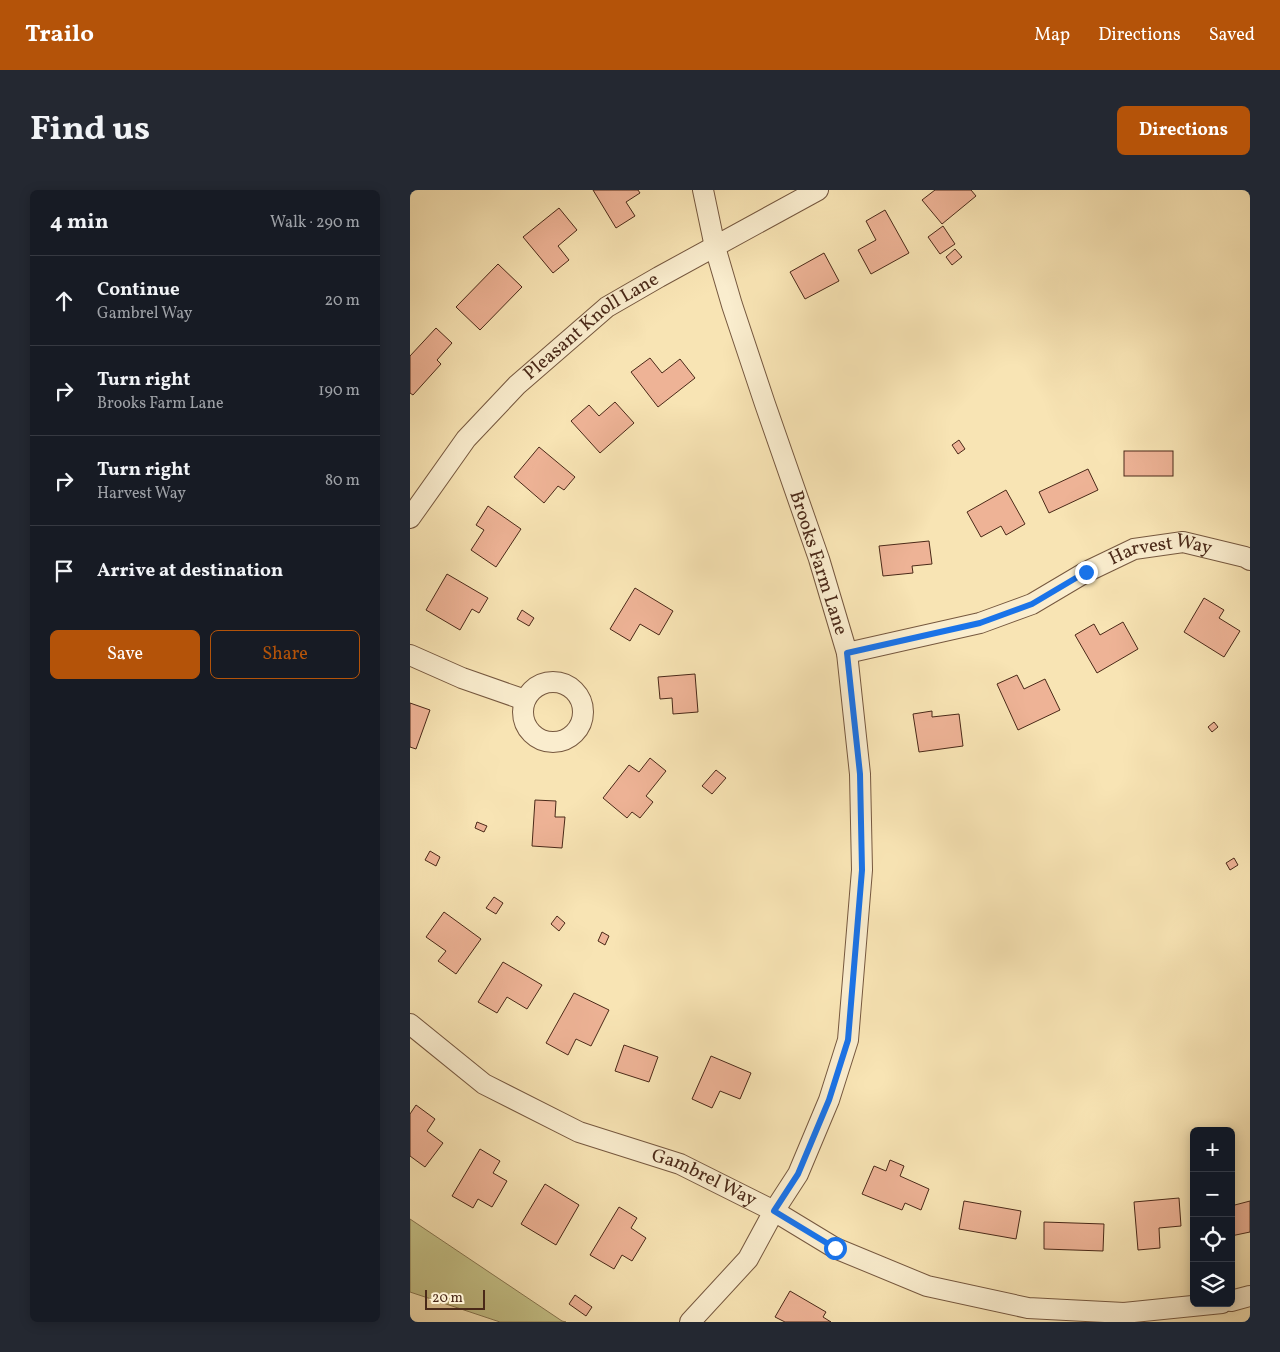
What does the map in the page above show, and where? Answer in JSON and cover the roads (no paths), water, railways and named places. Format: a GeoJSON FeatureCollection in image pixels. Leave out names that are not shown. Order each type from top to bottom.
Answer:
{"type":"FeatureCollection","features":[{"type":"Feature","properties":{"kind":"street","name":"Brooks Farm Lane"},"geometry":{"type":"LineString","coordinates":[[690,1322],[748,1259],[774,1211],[798,1174],[829,1100],[848,1040],[862,870],[860,774],[847,653],[818,559],[732,305],[715,247],[703,190]]}},
{"type":"Feature","properties":{"kind":"street","name":"Pleasant Knoll Lane"},"geometry":{"type":"LineString","coordinates":[[410,518],[466,439],[517,385],[608,307],[818,190]]}},
{"type":"Feature","properties":{"kind":"street","name":"Harvest Way"},"geometry":{"type":"LineString","coordinates":[[847,653],[980,623],[1032,604],[1086,572],[1134,549],[1183,542],[1245,557],[1250,560]]}},
{"type":"Feature","properties":{"kind":"street"},"geometry":{"type":"LineString","coordinates":[[410,655],[462,678],[525,700]]}},
{"type":"Feature","properties":{"kind":"street","name":"Gambrel Way"},"geometry":{"type":"LineString","coordinates":[[410,1024],[484,1084],[579,1132],[680,1164],[774,1211],[835,1248],[927,1286],[1028,1308],[1124,1313],[1190,1306]]}},
{"type":"Feature","properties":{"kind":"street"},"geometry":{"type":"LineString","coordinates":[[1235,1300],[1250,1296]]}}]}
